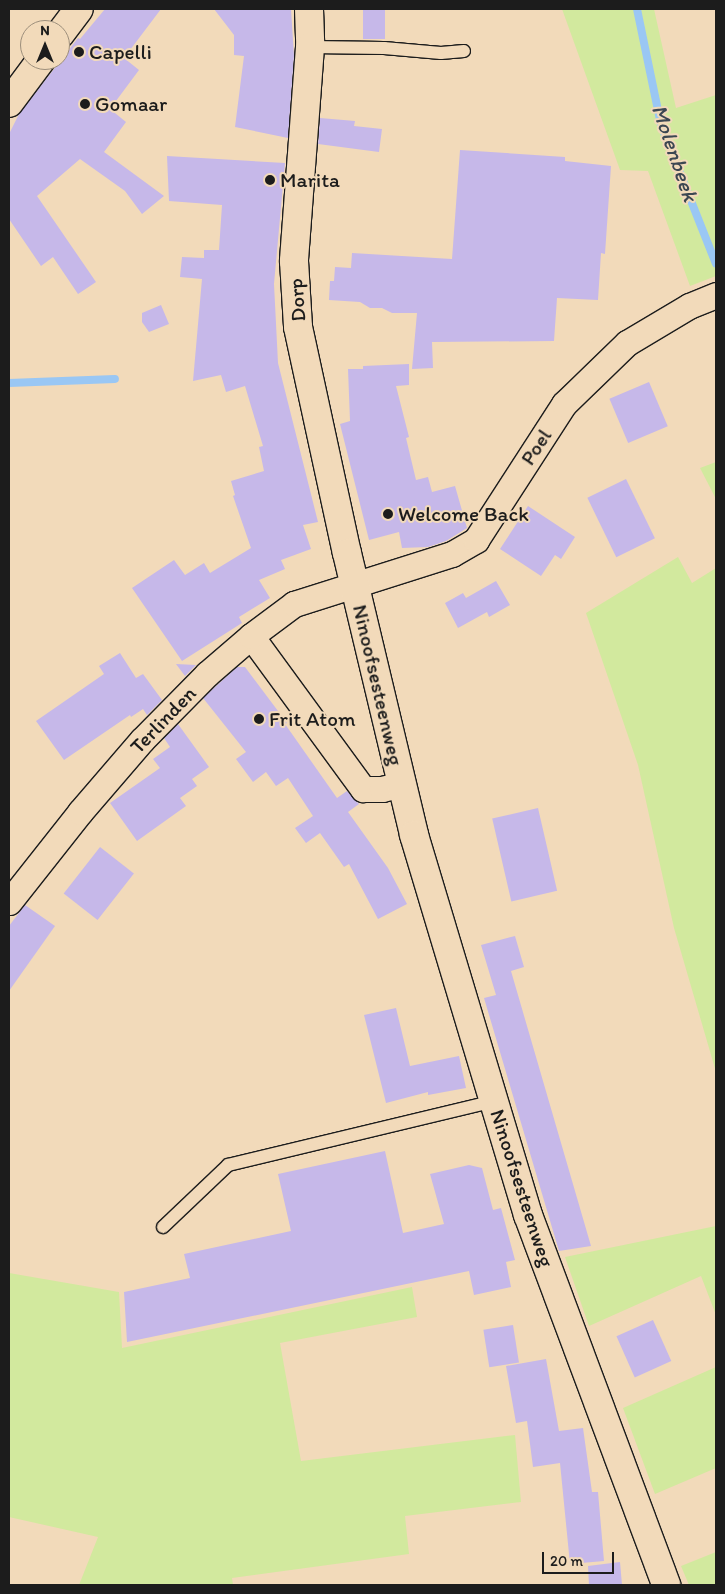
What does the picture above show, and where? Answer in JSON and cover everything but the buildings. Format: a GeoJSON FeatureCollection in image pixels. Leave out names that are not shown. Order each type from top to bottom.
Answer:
{"type":"FeatureCollection","features":[{"type":"Feature","properties":{"kind":"street","name":"Dorp"},"geometry":{"type":"LineString","coordinates":[[309,9],[310,46],[294,261],[298,327],[355,586]]}},
{"type":"Feature","properties":{"kind":"street"},"geometry":{"type":"LineString","coordinates":[[9,103],[34,70]]}},
{"type":"Feature","properties":{"kind":"street","name":"Poel"},"geometry":{"type":"LineString","coordinates":[[355,586],[386,573],[452,554],[476,540],[564,404],[627,343],[689,306],[716,294]]}},
{"type":"Feature","properties":{"kind":"street","name":"Terlinden"},"geometry":{"type":"LineString","coordinates":[[9,902],[80,812],[142,740],[207,674],[250,636],[294,604],[355,586]]}},
{"type":"Feature","properties":{"kind":"street","name":"Ninoofsesteenweg"},"geometry":{"type":"LineString","coordinates":[[355,586],[414,835],[528,1215],[666,1585]]}},
{"type":"Feature","properties":{"kind":"street","name":"Ninoofsesteenweg"},"geometry":{"type":"LineString","coordinates":[[250,636],[363,789],[382,790],[402,784]]}},
{"type":"Feature","properties":{"kind":"lane"},"geometry":{"type":"LineString","coordinates":[[310,46],[384,48],[441,53],[464,51]]}},
{"type":"Feature","properties":{"kind":"lane"},"geometry":{"type":"LineString","coordinates":[[163,1227],[228,1165],[494,1102]]}},
{"type":"Feature","properties":{"kind":"green space"},"geometry":{"type":"Polygon","coordinates":[[[562,9],[654,9],[676,108],[716,95],[716,276],[690,286],[648,171],[620,170],[562,9]]]}},
{"type":"Feature","properties":{"kind":"green space"},"geometry":{"type":"Polygon","coordinates":[[[716,462],[716,499],[700,468],[716,462]]]}},
{"type":"Feature","properties":{"kind":"green space"},"geometry":{"type":"Polygon","coordinates":[[[678,557],[692,583],[716,568],[716,1072],[674,928],[638,765],[586,613],[678,557]]]}},
{"type":"Feature","properties":{"kind":"green space"},"geometry":{"type":"Polygon","coordinates":[[[716,1226],[716,1315],[701,1276],[589,1326],[565,1257],[716,1226]]]}},
{"type":"Feature","properties":{"kind":"green space"},"geometry":{"type":"Polygon","coordinates":[[[9,1273],[119,1292],[122,1348],[412,1287],[417,1317],[280,1343],[301,1461],[515,1435],[521,1502],[405,1516],[409,1554],[232,1578],[233,1585],[79,1585],[98,1537],[9,1517],[9,1273]]]}},
{"type":"Feature","properties":{"kind":"green space"},"geometry":{"type":"Polygon","coordinates":[[[716,1367],[716,1468],[655,1494],[623,1408],[716,1367]]]}},
{"type":"Feature","properties":{"kind":"green space"},"geometry":{"type":"Polygon","coordinates":[[[716,1552],[716,1585],[689,1585],[681,1566],[716,1552]]]}},
{"type":"Feature","properties":{"kind":"waterway","name":"Molenbeek"},"geometry":{"type":"LineString","coordinates":[[637,9],[661,125],[716,264]]}},
{"type":"Feature","properties":{"kind":"waterway","name":"Molenbeek"},"geometry":{"type":"LineString","coordinates":[[9,383],[115,379]]}},
{"type":"Feature","properties":{"kind":"place","name":"Capelli"},"geometry":{"type":"Point","coordinates":[79,52]}},
{"type":"Feature","properties":{"kind":"place","name":"Gomaar"},"geometry":{"type":"Point","coordinates":[85,104]}},
{"type":"Feature","properties":{"kind":"place","name":"Marita"},"geometry":{"type":"Point","coordinates":[270,180]}},
{"type":"Feature","properties":{"kind":"place","name":"Welcome Back"},"geometry":{"type":"Point","coordinates":[388,514]}},
{"type":"Feature","properties":{"kind":"place","name":"Frit Atom"},"geometry":{"type":"Point","coordinates":[259,719]}}]}
